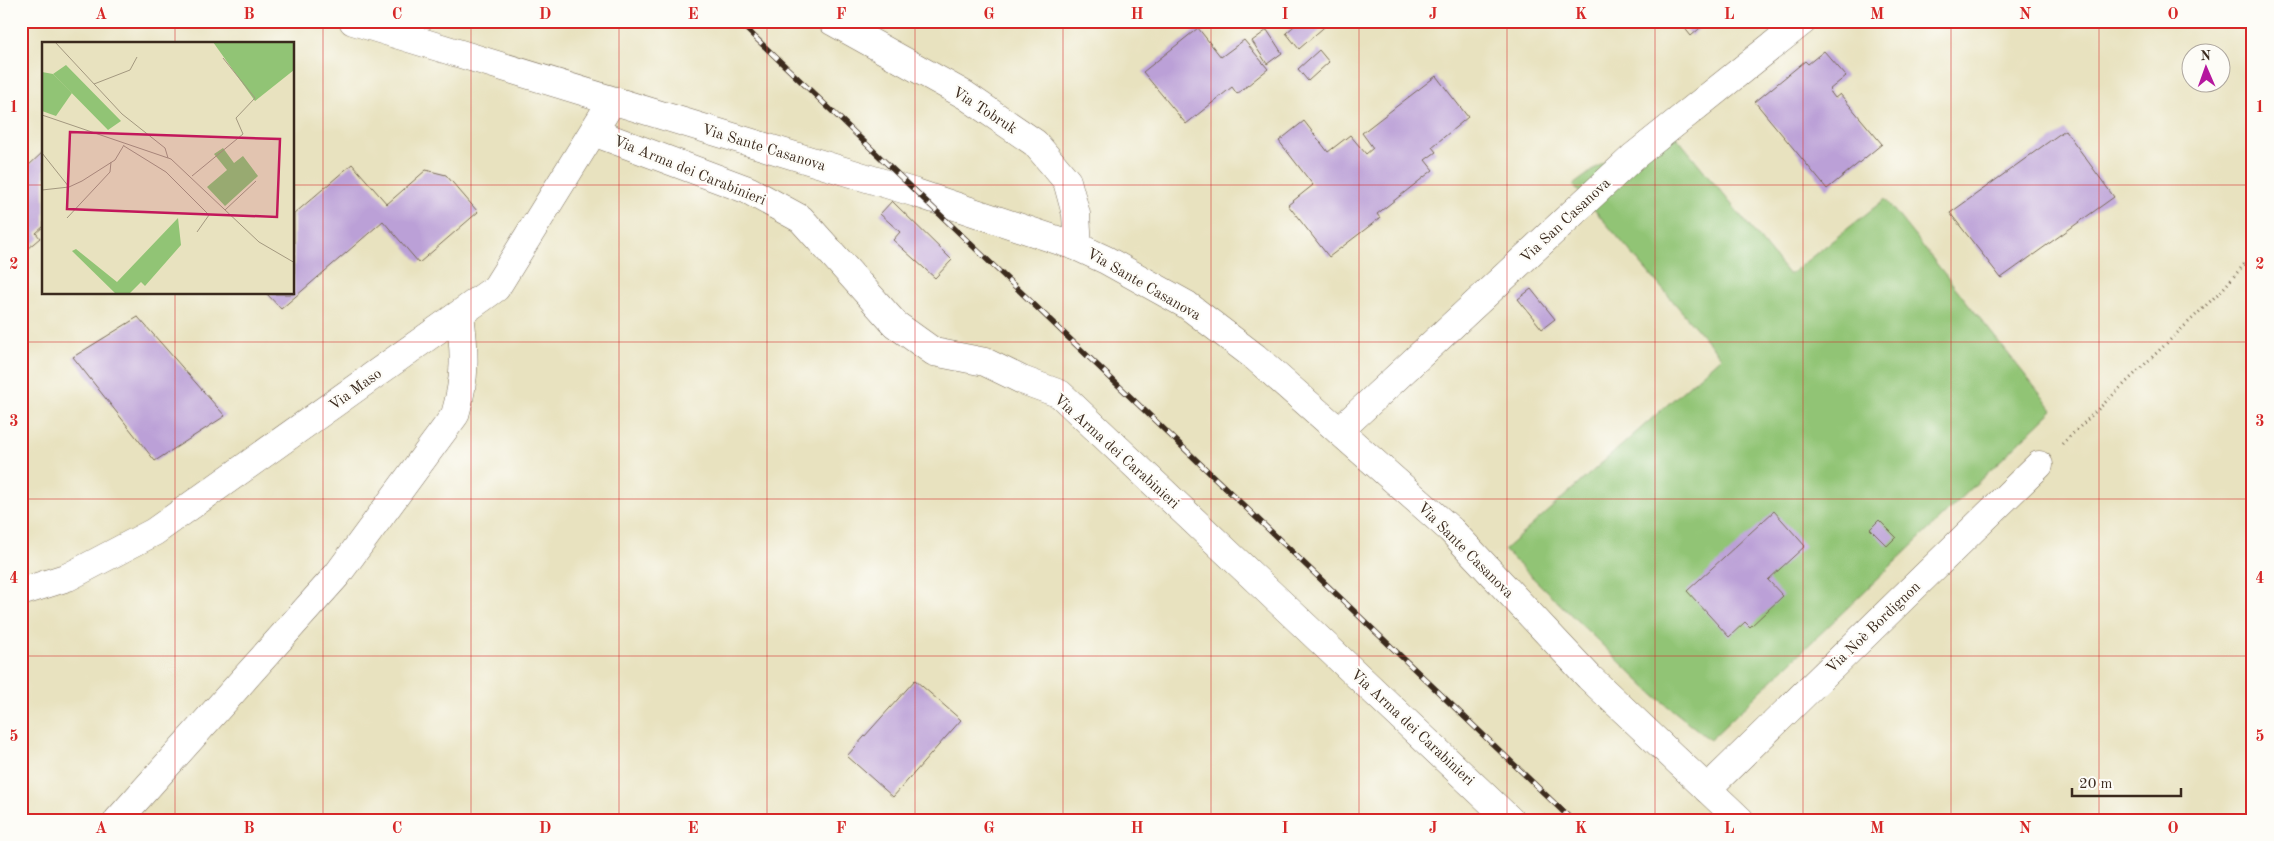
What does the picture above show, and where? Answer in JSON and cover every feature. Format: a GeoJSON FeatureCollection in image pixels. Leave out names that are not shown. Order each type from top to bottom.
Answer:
{"type":"FeatureCollection","features":[{"type":"Feature","properties":{"kind":"street","name":"Via Sante Casanova"},"geometry":{"type":"LineString","coordinates":[[353,21],[916,193],[1078,247],[1106,260],[1187,305],[1256,357],[1451,530],[1589,677],[1740,820]]}},
{"type":"Feature","properties":{"kind":"street","name":"Via Tobruk"},"geometry":{"type":"LineString","coordinates":[[832,21],[965,95],[1035,143],[1067,181],[1076,214],[1078,247]]}},
{"type":"Feature","properties":{"kind":"street","name":"Via San Casanova"},"geometry":{"type":"LineString","coordinates":[[1339,431],[1633,157],[1803,21]]}},
{"type":"Feature","properties":{"kind":"street","name":"Via Maso"},"geometry":{"type":"LineString","coordinates":[[21,592],[68,577],[154,532],[496,288],[612,101]]}},
{"type":"Feature","properties":{"kind":"street","name":"Via Arma dei Carabinieri"},"geometry":{"type":"LineString","coordinates":[[592,132],[748,190],[802,219],[895,324],[934,352],[986,362],[1022,380],[1060,394],[1510,820]]}},
{"type":"Feature","properties":{"kind":"street"},"geometry":{"type":"LineString","coordinates":[[118,820],[336,575],[455,415],[462,392],[465,356],[460,314]]}},
{"type":"Feature","properties":{"kind":"street","name":"Via Noè Bordignon"},"geometry":{"type":"LineString","coordinates":[[1707,789],[2039,465]]}},
{"type":"Feature","properties":{"kind":"path"},"geometry":{"type":"LineString","coordinates":[[2039,465],[2223,289],[2253,254]]}},
{"type":"Feature","properties":{"kind":"green space"},"geometry":{"type":"Polygon","coordinates":[[[1662,119],[1789,275],[1885,199],[2053,410],[1710,740],[1654,695],[1504,550],[1721,357],[1573,185],[1662,119]]]}},
{"type":"Feature","properties":{"kind":"building"},"geometry":{"type":"Polygon","coordinates":[[[1300,21],[1331,21],[1299,49],[1286,33],[1300,21]]]}},
{"type":"Feature","properties":{"kind":"building"},"geometry":{"type":"Polygon","coordinates":[[[1679,21],[1708,21],[1691,36],[1679,21]]]}},
{"type":"Feature","properties":{"kind":"building"},"geometry":{"type":"Polygon","coordinates":[[[1198,28],[1221,57],[1244,40],[1268,69],[1237,94],[1232,87],[1186,124],[1143,72],[1198,28]]]}},
{"type":"Feature","properties":{"kind":"building"},"geometry":{"type":"Polygon","coordinates":[[[1267,30],[1282,53],[1267,64],[1252,41],[1267,30]]]}},
{"type":"Feature","properties":{"kind":"building"},"geometry":{"type":"Polygon","coordinates":[[[1319,50],[1329,62],[1308,81],[1298,69],[1319,50]]]}},
{"type":"Feature","properties":{"kind":"building"},"geometry":{"type":"Polygon","coordinates":[[[1824,51],[1846,76],[1829,90],[1835,98],[1840,94],[1882,144],[1827,189],[1755,102],[1805,61],[1808,64],[1824,51]]]}},
{"type":"Feature","properties":{"kind":"building"},"geometry":{"type":"Polygon","coordinates":[[[1436,76],[1468,117],[1432,147],[1436,152],[1425,160],[1433,170],[1377,214],[1380,218],[1329,257],[1288,205],[1313,185],[1279,141],[1304,121],[1328,152],[1350,135],[1366,154],[1373,148],[1362,133],[1436,76]]]}},
{"type":"Feature","properties":{"kind":"building"},"geometry":{"type":"Polygon","coordinates":[[[2065,130],[2114,197],[2001,278],[1950,213],[2065,130]]]}},
{"type":"Feature","properties":{"kind":"building"},"geometry":{"type":"Polygon","coordinates":[[[42,153],[42,228],[36,233],[40,238],[21,254],[21,160],[27,167],[42,153]]]}},
{"type":"Feature","properties":{"kind":"building"},"geometry":{"type":"Polygon","coordinates":[[[352,164],[387,204],[426,170],[446,175],[478,212],[419,263],[383,221],[281,309],[268,295],[295,295],[295,213],[352,164]]]}},
{"type":"Feature","properties":{"kind":"building"},"geometry":{"type":"Polygon","coordinates":[[[892,201],[952,260],[935,278],[893,240],[900,232],[880,214],[892,201]]]}},
{"type":"Feature","properties":{"kind":"building"},"geometry":{"type":"Polygon","coordinates":[[[1531,289],[1555,319],[1542,329],[1518,299],[1531,289]]]}},
{"type":"Feature","properties":{"kind":"building"},"geometry":{"type":"Polygon","coordinates":[[[138,317],[225,416],[155,461],[73,357],[138,317]]]}},
{"type":"Feature","properties":{"kind":"building"},"geometry":{"type":"Polygon","coordinates":[[[1774,511],[1805,546],[1768,580],[1783,596],[1750,627],[1745,622],[1729,637],[1687,591],[1774,511]]]}},
{"type":"Feature","properties":{"kind":"building"},"geometry":{"type":"Polygon","coordinates":[[[1879,520],[1896,537],[1887,546],[1870,529],[1879,520]]]}},
{"type":"Feature","properties":{"kind":"building"},"geometry":{"type":"Polygon","coordinates":[[[915,680],[961,720],[893,797],[847,756],[915,680]]]}},
{"type":"Feature","properties":{"kind":"railway"},"geometry":{"type":"LineString","coordinates":[[738,21],[1572,820]]}}]}
